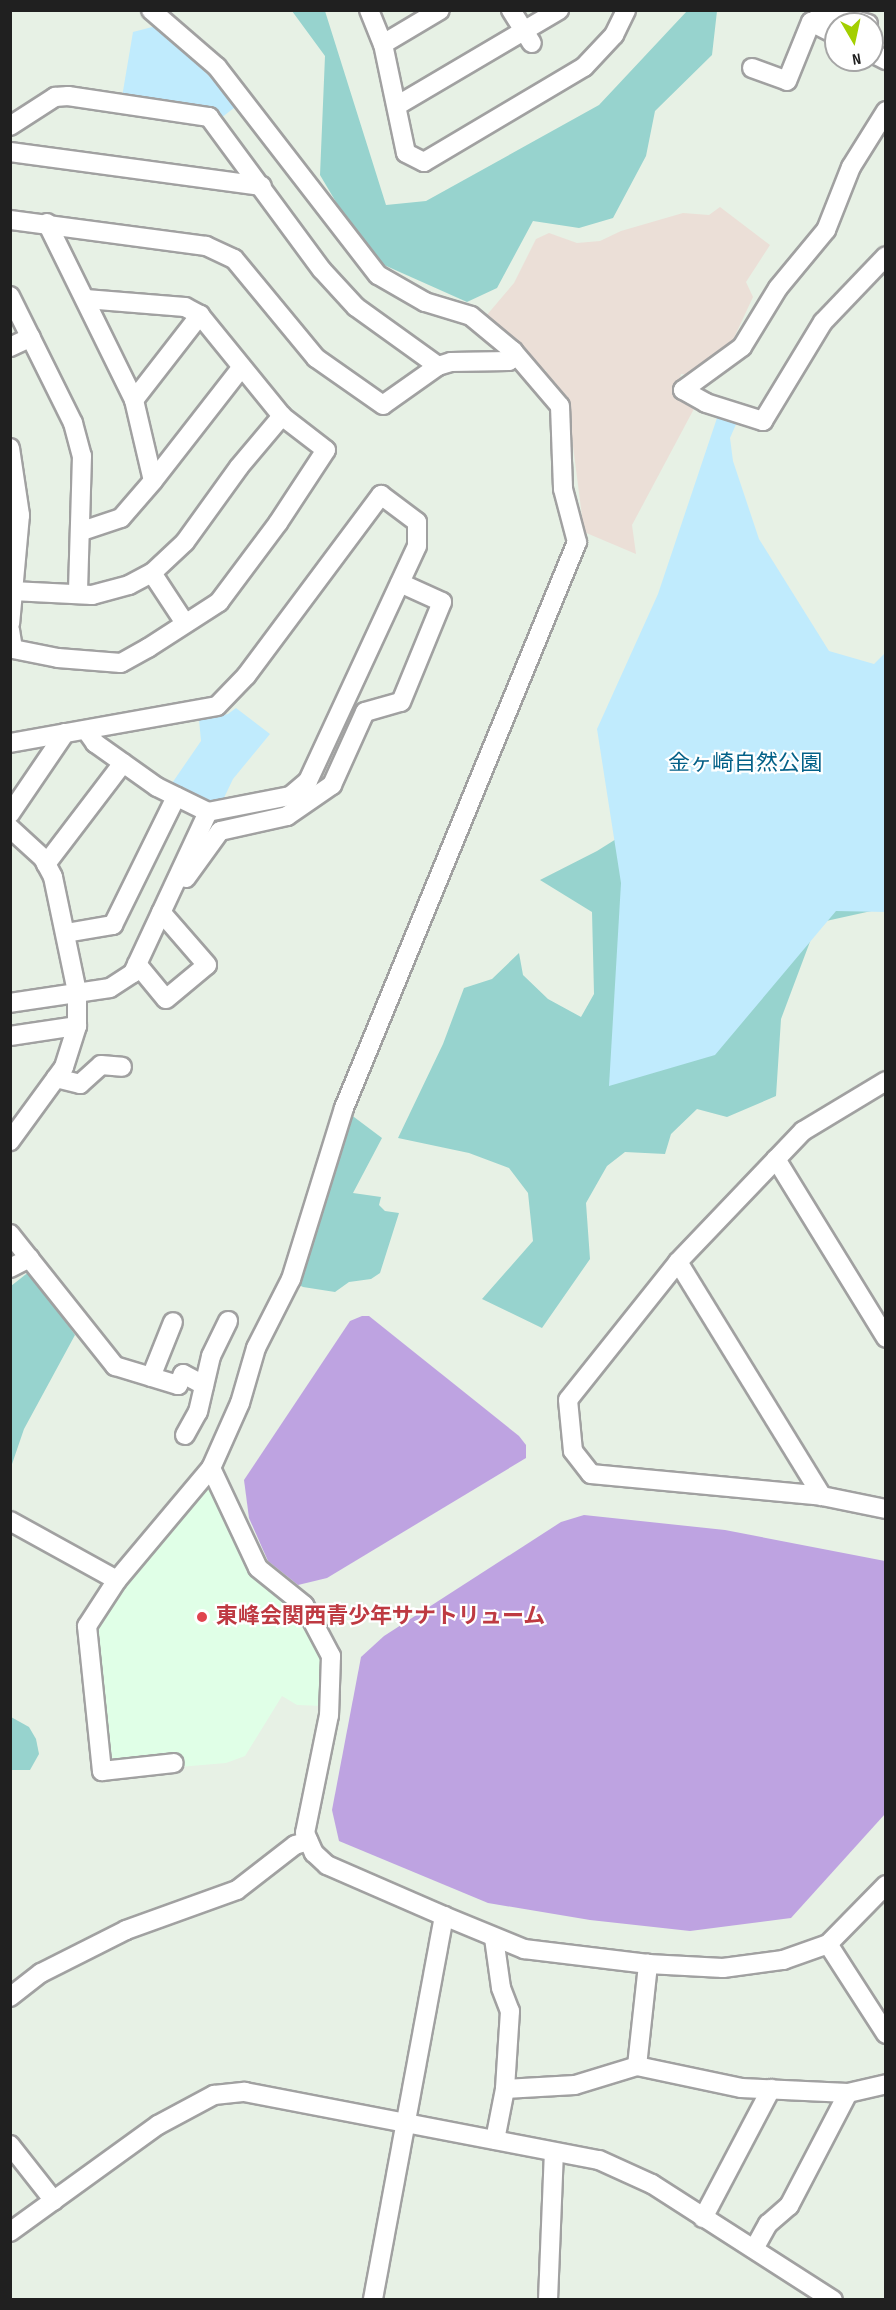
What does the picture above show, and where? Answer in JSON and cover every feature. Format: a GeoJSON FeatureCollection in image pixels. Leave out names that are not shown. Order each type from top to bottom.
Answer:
{"type":"FeatureCollection","features":[{"type":"Feature","properties":{"kind":"street"},"geometry":{"type":"LineString","coordinates":[[151,10],[217,67],[378,275],[424,302],[471,316],[513,351],[560,406],[563,489],[577,542],[347,1101],[291,1279],[256,1348],[240,1403],[211,1468],[117,1580],[87,1626],[102,1771],[174,1763]]}},
{"type":"Feature","properties":{"kind":"street"},"geometry":{"type":"LineString","coordinates":[[369,10],[383,44],[398,105],[406,153],[424,162],[584,67],[614,35],[626,10]]}},
{"type":"Feature","properties":{"kind":"street"},"geometry":{"type":"LineString","coordinates":[[383,44],[440,10]]}},
{"type":"Feature","properties":{"kind":"street"},"geometry":{"type":"LineString","coordinates":[[511,10],[528,37]]}},
{"type":"Feature","properties":{"kind":"street"},"geometry":{"type":"LineString","coordinates":[[398,105],[528,37],[559,10]]}},
{"type":"Feature","properties":{"kind":"street"},"geometry":{"type":"LineString","coordinates":[[819,10],[835,12]]}},
{"type":"Feature","properties":{"kind":"street"},"geometry":{"type":"LineString","coordinates":[[752,68],[787,81],[811,22],[824,29]]}},
{"type":"Feature","properties":{"kind":"street"},"geometry":{"type":"LineString","coordinates":[[10,126],[55,98],[68,96],[208,117],[262,186],[322,270],[356,306],[438,366]]}},
{"type":"Feature","properties":{"kind":"street"},"geometry":{"type":"LineString","coordinates":[[885,111],[851,167],[826,230],[778,288],[742,347],[683,390],[706,403],[763,421],[823,322],[885,256]]}},
{"type":"Feature","properties":{"kind":"street"},"geometry":{"type":"LineString","coordinates":[[10,152],[262,186]]}},
{"type":"Feature","properties":{"kind":"street"},"geometry":{"type":"LineString","coordinates":[[10,220],[47,223],[206,246],[234,259],[316,358],[383,405],[438,366],[452,362],[509,361],[513,351]]}},
{"type":"Feature","properties":{"kind":"street"},"geometry":{"type":"LineString","coordinates":[[47,223],[134,400],[153,481]]}},
{"type":"Feature","properties":{"kind":"street"},"geometry":{"type":"LineString","coordinates":[[10,296],[74,423],[82,456],[82,531],[78,594]]}},
{"type":"Feature","properties":{"kind":"street"},"geometry":{"type":"LineString","coordinates":[[10,630],[13,649],[121,663],[219,602],[278,523],[326,450],[282,416],[200,315],[185,306],[85,299]]}},
{"type":"Feature","properties":{"kind":"street"},"geometry":{"type":"LineString","coordinates":[[134,400],[200,315]]}},
{"type":"Feature","properties":{"kind":"street"},"geometry":{"type":"LineString","coordinates":[[10,347],[31,337]]}},
{"type":"Feature","properties":{"kind":"street"},"geometry":{"type":"LineString","coordinates":[[82,531],[121,518],[153,481],[241,368]]}},
{"type":"Feature","properties":{"kind":"street"},"geometry":{"type":"LineString","coordinates":[[12,591],[78,594],[103,592],[152,573],[185,542],[239,467],[282,416]]}},
{"type":"Feature","properties":{"kind":"street"},"geometry":{"type":"LineString","coordinates":[[10,448],[20,515],[10,624]]}},
{"type":"Feature","properties":{"kind":"street"},"geometry":{"type":"LineString","coordinates":[[10,742],[217,706],[246,676],[381,495],[417,522],[417,546],[400,583],[308,781],[290,796],[208,812],[176,797],[123,763],[95,743],[86,730]]}},
{"type":"Feature","properties":{"kind":"street"},"geometry":{"type":"LineString","coordinates":[[152,573],[185,623]]}},
{"type":"Feature","properties":{"kind":"street"},"geometry":{"type":"LineString","coordinates":[[173,886],[180,887],[220,831],[287,816],[332,785],[364,712],[401,702],[442,602],[400,583]]}},
{"type":"Feature","properties":{"kind":"street"},"geometry":{"type":"LineString","coordinates":[[10,814],[65,734]]}},
{"type":"Feature","properties":{"kind":"street"},"geometry":{"type":"LineString","coordinates":[[46,864],[123,763]]}},
{"type":"Feature","properties":{"kind":"street"},"geometry":{"type":"LineString","coordinates":[[66,933],[113,925],[176,797]]}},
{"type":"Feature","properties":{"kind":"street"},"geometry":{"type":"LineString","coordinates":[[10,1003],[110,988],[133,973],[208,812]]}},
{"type":"Feature","properties":{"kind":"street"},"geometry":{"type":"LineString","coordinates":[[10,828],[46,864],[60,899],[77,992],[77,1026],[64,1066],[10,1141]]}},
{"type":"Feature","properties":{"kind":"street"},"geometry":{"type":"LineString","coordinates":[[137,964],[166,999],[207,965],[161,912]]}},
{"type":"Feature","properties":{"kind":"street"},"geometry":{"type":"LineString","coordinates":[[10,1036],[77,1026]]}},
{"type":"Feature","properties":{"kind":"street"},"geometry":{"type":"LineString","coordinates":[[56,1078],[80,1084],[101,1065],[122,1067]]}},
{"type":"Feature","properties":{"kind":"street"},"geometry":{"type":"LineString","coordinates":[[885,1082],[803,1131],[678,1262],[568,1400],[573,1451],[591,1474],[822,1496],[885,1509]]}},
{"type":"Feature","properties":{"kind":"street"},"geometry":{"type":"LineString","coordinates":[[776,1159],[885,1338]]}},
{"type":"Feature","properties":{"kind":"street"},"geometry":{"type":"LineString","coordinates":[[10,1234],[116,1366],[178,1385],[183,1374],[204,1385]]}},
{"type":"Feature","properties":{"kind":"street"},"geometry":{"type":"LineString","coordinates":[[10,1268],[30,1258]]}},
{"type":"Feature","properties":{"kind":"street"},"geometry":{"type":"LineString","coordinates":[[678,1262],[822,1496]]}},
{"type":"Feature","properties":{"kind":"street"},"geometry":{"type":"LineString","coordinates":[[185,1435],[198,1412],[211,1356],[228,1321]]}},
{"type":"Feature","properties":{"kind":"street"},"geometry":{"type":"LineString","coordinates":[[151,1377],[173,1322]]}},
{"type":"Feature","properties":{"kind":"street"},"geometry":{"type":"LineString","coordinates":[[211,1468],[258,1568],[304,1605],[331,1656],[328,1715],[306,1826],[308,1841],[314,1853],[327,1865],[494,1938],[542,1952],[648,1964],[723,1968],[783,1960],[828,1944],[885,1885]]}},
{"type":"Feature","properties":{"kind":"street"},"geometry":{"type":"LineString","coordinates":[[10,1521],[117,1580]]}},
{"type":"Feature","properties":{"kind":"street"},"geometry":{"type":"LineString","coordinates":[[10,1997],[41,1972],[126,1930],[237,1890],[295,1845],[308,1841]]}},
{"type":"Feature","properties":{"kind":"street"},"geometry":{"type":"LineString","coordinates":[[373,2300],[444,1916]]}},
{"type":"Feature","properties":{"kind":"street"},"geometry":{"type":"LineString","coordinates":[[494,1938],[501,1988],[510,2011],[505,2089],[495,2140]]}},
{"type":"Feature","properties":{"kind":"street"},"geometry":{"type":"LineString","coordinates":[[828,1944],[885,2034]]}},
{"type":"Feature","properties":{"kind":"street"},"geometry":{"type":"LineString","coordinates":[[637,2066],[648,1964]]}},
{"type":"Feature","properties":{"kind":"street"},"geometry":{"type":"LineString","coordinates":[[505,2089],[575,2085],[637,2066],[729,2086],[848,2093],[885,2084]]}},
{"type":"Feature","properties":{"kind":"street"},"geometry":{"type":"LineString","coordinates":[[703,2218],[771,2089]]}},
{"type":"Feature","properties":{"kind":"street"},"geometry":{"type":"LineString","coordinates":[[10,2232],[158,2125],[214,2095],[245,2092],[599,2160],[652,2184],[833,2300]]}},
{"type":"Feature","properties":{"kind":"street"},"geometry":{"type":"LineString","coordinates":[[754,2249],[768,2224],[789,2206],[848,2093]]}},
{"type":"Feature","properties":{"kind":"street"},"geometry":{"type":"LineString","coordinates":[[10,2145],[54,2201]]}},
{"type":"Feature","properties":{"kind":"street"},"geometry":{"type":"LineString","coordinates":[[548,2300],[554,2152]]}},
{"type":"Feature","properties":{"kind":"shaded area"},"geometry":{"type":"Polygon","coordinates":[[[292,11],[325,11],[386,205],[426,201],[599,105],[687,11],[717,11],[712,55],[655,111],[646,156],[613,218],[579,228],[533,221],[497,288],[467,302],[384,265],[349,224],[320,175],[325,56],[292,11]]]}},
{"type":"Feature","properties":{"kind":"shaded area"},"geometry":{"type":"Polygon","coordinates":[[[720,207],[770,245],[746,282],[753,297],[732,342],[695,376],[681,374],[676,395],[696,405],[632,525],[636,554],[584,532],[567,399],[549,385],[546,370],[541,370],[486,324],[486,316],[514,283],[536,239],[549,233],[577,243],[600,241],[621,231],[683,213],[709,215],[720,207]]]}},
{"type":"Feature","properties":{"kind":"shaded area"},"geometry":{"type":"Polygon","coordinates":[[[680,799],[885,908],[817,923],[781,1019],[776,1096],[727,1117],[697,1109],[671,1134],[665,1154],[625,1152],[607,1166],[586,1203],[590,1259],[542,1328],[482,1299],[533,1241],[528,1193],[509,1168],[469,1153],[398,1138],[443,1044],[464,988],[492,979],[519,953],[523,975],[548,999],[581,1017],[594,994],[592,912],[540,880],[597,851],[680,799]]]}},
{"type":"Feature","properties":{"kind":"shaded area"},"geometry":{"type":"Polygon","coordinates":[[[350,1114],[382,1138],[353,1193],[381,1197],[379,1205],[385,1211],[399,1213],[380,1273],[371,1279],[349,1282],[335,1292],[303,1287],[297,1284],[350,1114]]]}},
{"type":"Feature","properties":{"kind":"shaded area"},"geometry":{"type":"Polygon","coordinates":[[[30,1271],[75,1335],[24,1429],[11,1467],[11,1286],[30,1271]]]}},
{"type":"Feature","properties":{"kind":"shaded area"},"geometry":{"type":"Polygon","coordinates":[[[369,1316],[519,1436],[526,1445],[526,1458],[327,1578],[298,1585],[268,1561],[249,1518],[244,1480],[350,1321],[369,1316]]]}},
{"type":"Feature","properties":{"kind":"shaded area","name":"東峰会関西青少年サナトリューム"},"geometry":{"type":"Polygon","coordinates":[[[203,1479],[215,1489],[259,1576],[301,1607],[327,1655],[323,1706],[297,1705],[282,1696],[245,1756],[226,1763],[179,1767],[179,1755],[111,1766],[106,1761],[91,1627],[203,1479]]]}},
{"type":"Feature","properties":{"kind":"shaded area"},"geometry":{"type":"Polygon","coordinates":[[[584,1515],[725,1530],[885,1561],[885,1814],[791,1918],[690,1931],[590,1920],[488,1903],[339,1841],[332,1810],[361,1657],[384,1636],[561,1522],[584,1515]]]}},
{"type":"Feature","properties":{"kind":"shaded area"},"geometry":{"type":"Polygon","coordinates":[[[11,1717],[29,1727],[36,1739],[39,1754],[30,1770],[11,1770],[11,1717]]]}},
{"type":"Feature","properties":{"kind":"green space"},"geometry":{"type":"Polygon","coordinates":[[[156,26],[239,104],[221,118],[122,97],[133,32],[156,26]]]}},
{"type":"Feature","properties":{"kind":"green space","name":"金ヶ崎自然公園"},"geometry":{"type":"Polygon","coordinates":[[[718,415],[737,422],[730,438],[733,461],[759,539],[829,651],[874,664],[885,653],[885,912],[836,911],[715,1055],[609,1086],[621,883],[597,729],[658,594],[718,415]]]}},
{"type":"Feature","properties":{"kind":"green space"},"geometry":{"type":"Polygon","coordinates":[[[236,708],[270,734],[233,779],[221,804],[206,805],[168,789],[201,741],[199,720],[228,714],[236,708]]]}},
{"type":"Feature","properties":{"kind":"place","name":"東峰会関西青少年サナトリューム"},"geometry":{"type":"Point","coordinates":[202,1617]}}]}
